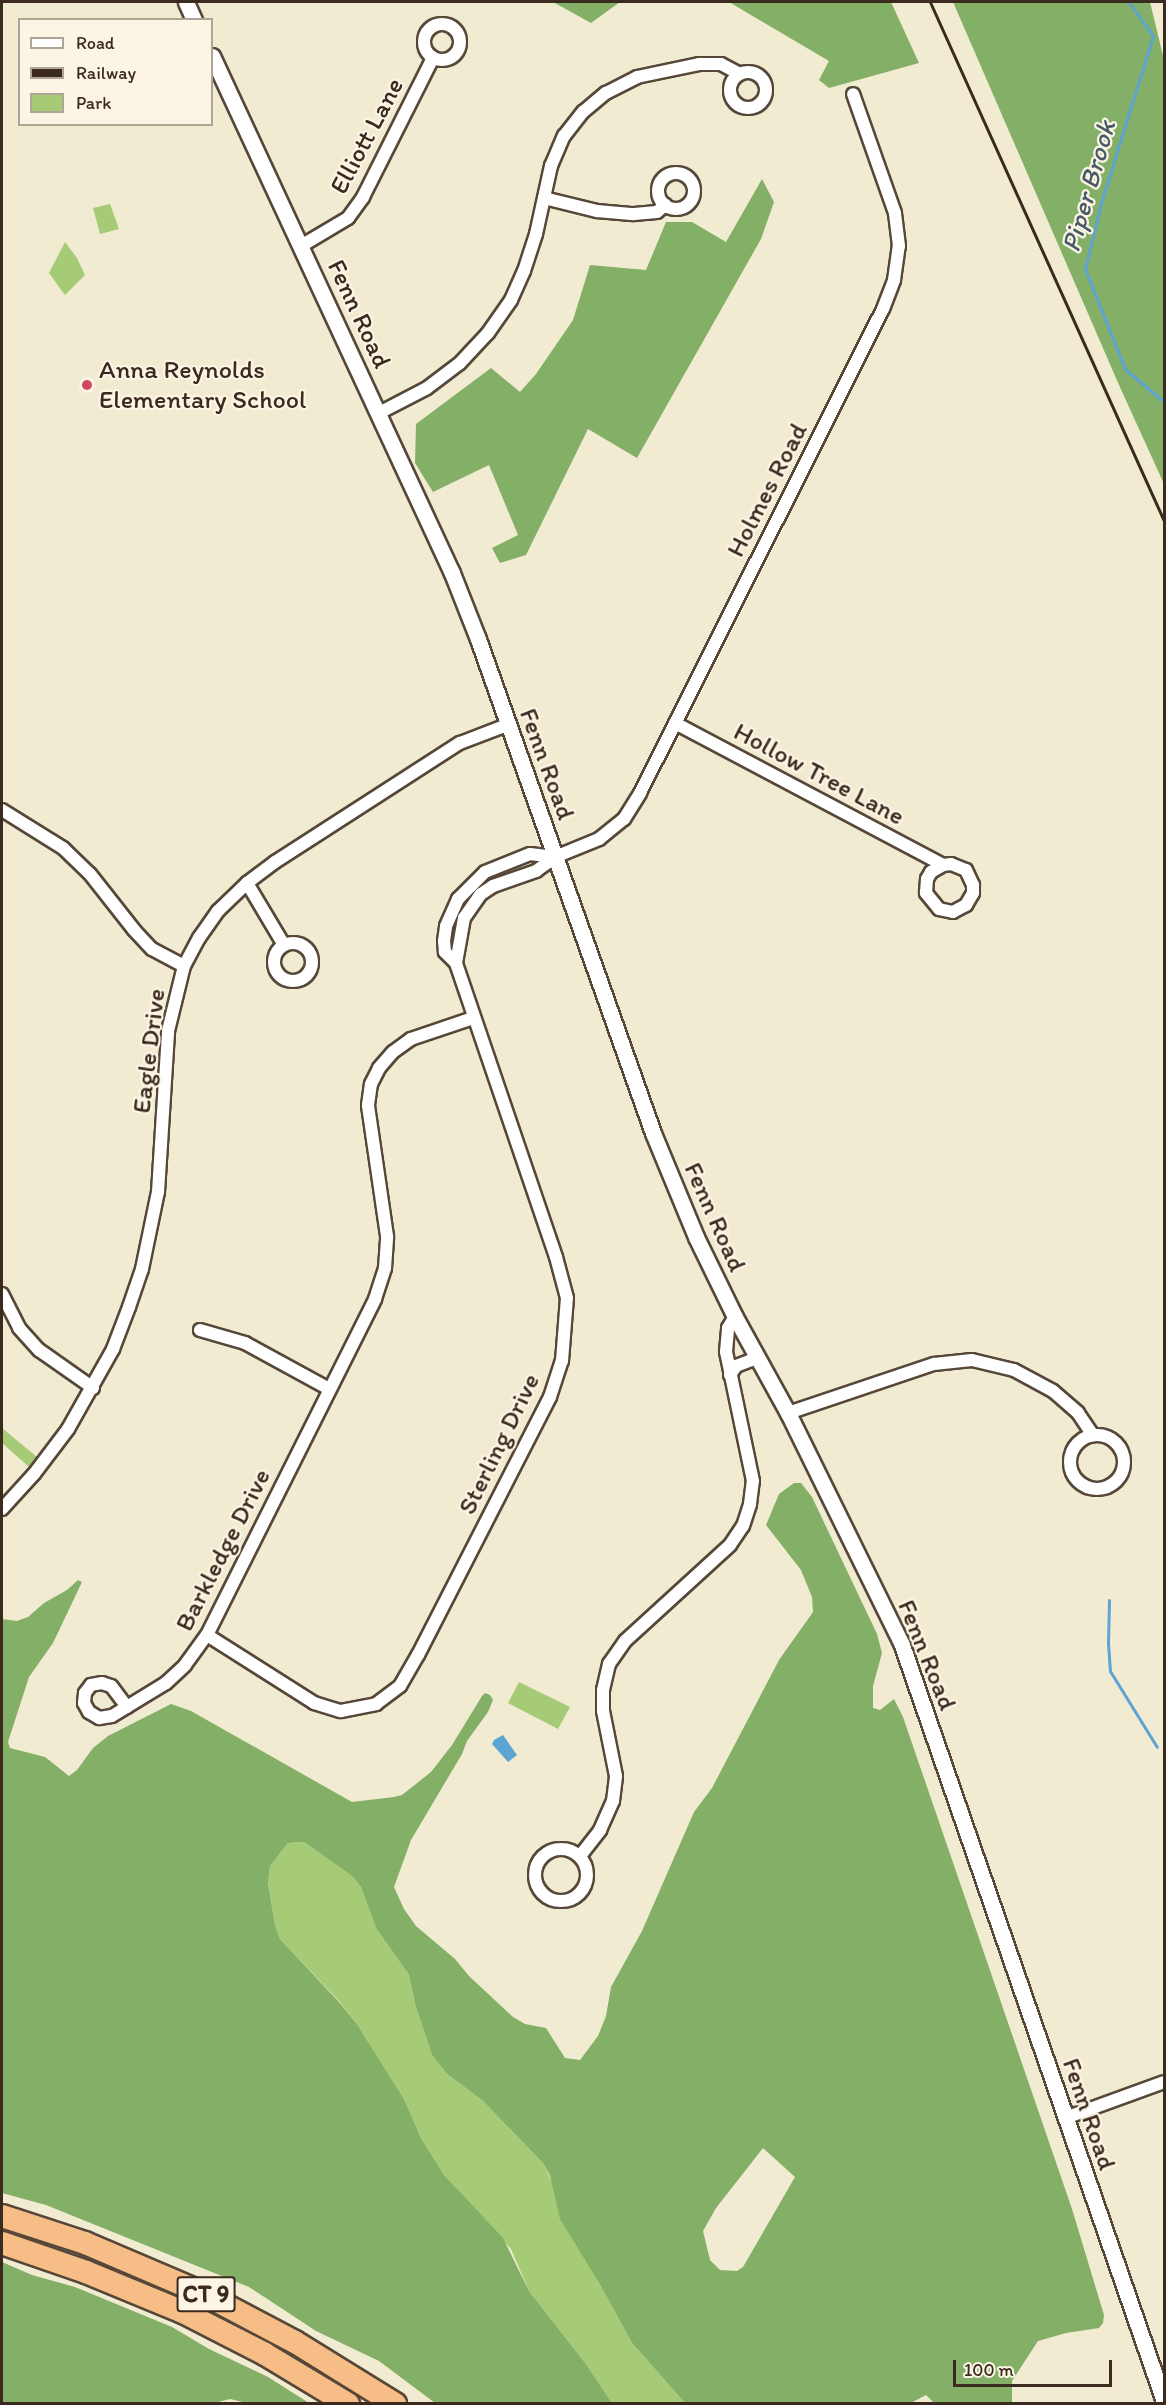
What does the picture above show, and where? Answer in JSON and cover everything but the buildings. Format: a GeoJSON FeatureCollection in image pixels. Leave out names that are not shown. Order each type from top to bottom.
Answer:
{"type":"FeatureCollection","features":[{"type":"Feature","properties":{"kind":"highway","name":"CT 9"},"geometry":{"type":"LineString","coordinates":[[2,2216],[93,2246],[202,2293],[295,2342],[395,2403]]}},
{"type":"Feature","properties":{"kind":"highway","name":"CT 9"},"geometry":{"type":"LineString","coordinates":[[2,2243],[86,2272],[183,2312],[266,2354],[348,2403]]}},
{"type":"Feature","properties":{"kind":"street","name":"Fenn Road"},"geometry":{"type":"LineString","coordinates":[[213,58],[452,573],[665,1164],[696,1237],[735,1317],[788,1413],[902,1645],[1164,2401]]}},
{"type":"Feature","properties":{"kind":"street","name":"Elliott Lane"},"geometry":{"type":"LineString","coordinates":[[301,246],[348,218],[363,197],[433,58]]}},
{"type":"Feature","properties":{"kind":"street"},"geometry":{"type":"LineString","coordinates":[[379,413],[427,388],[460,363],[488,333],[511,300],[524,271],[551,166],[564,136],[583,112],[606,93],[637,77],[699,64],[721,64],[740,75]]}},
{"type":"Feature","properties":{"kind":"street","name":"Holmes Road"},"geometry":{"type":"LineString","coordinates":[[555,857],[599,839],[624,819],[640,793],[883,309],[894,280],[899,246],[895,213],[853,94]]}},
{"type":"Feature","properties":{"kind":"street"},"geometry":{"type":"LineString","coordinates":[[544,198],[597,210],[634,214],[657,212],[665,205]]}},
{"type":"Feature","properties":{"kind":"street","name":"Hollow Tree Lane"},"geometry":{"type":"LineString","coordinates":[[675,723],[943,865]]}},
{"type":"Feature","properties":{"kind":"street","name":"Eagle Drive"},"geometry":{"type":"LineString","coordinates":[[2,1509],[34,1474],[68,1429],[113,1349],[129,1307],[142,1269],[158,1191],[168,1031],[184,966],[218,911],[247,883],[411,772],[460,743],[507,725]]}},
{"type":"Feature","properties":{"kind":"street"},"geometry":{"type":"LineString","coordinates":[[2,810],[63,848],[90,874],[152,949],[184,966]]}},
{"type":"Feature","properties":{"kind":"street","name":"Sterling Drive"},"geometry":{"type":"LineString","coordinates":[[207,1635],[314,1703],[341,1711],[376,1704],[400,1686],[418,1655],[550,1397],[561,1361],[566,1330],[567,1298],[556,1257],[456,963],[464,918],[481,894],[493,886],[536,871],[555,857]]}},
{"type":"Feature","properties":{"kind":"street"},"geometry":{"type":"LineString","coordinates":[[247,883],[284,945]]}},
{"type":"Feature","properties":{"kind":"street","name":"Barkledge Drive"},"geometry":{"type":"LineString","coordinates":[[127,1707],[166,1683],[185,1665],[207,1635],[375,1299],[385,1268],[387,1236],[368,1105],[371,1084],[379,1068],[393,1052],[411,1040],[473,1018]]}},
{"type":"Feature","properties":{"kind":"street"},"geometry":{"type":"LineString","coordinates":[[2,1294],[19,1328],[39,1350],[93,1388]]}},
{"type":"Feature","properties":{"kind":"street"},"geometry":{"type":"LineString","coordinates":[[580,1856],[600,1830],[613,1801],[616,1776],[603,1711],[603,1690],[609,1664],[625,1641],[730,1545],[743,1526],[750,1504],[753,1481],[730,1375],[725,1339],[735,1317]]}},
{"type":"Feature","properties":{"kind":"street"},"geometry":{"type":"LineString","coordinates":[[200,1330],[244,1343],[329,1389]]}},
{"type":"Feature","properties":{"kind":"street"},"geometry":{"type":"LineString","coordinates":[[730,1375],[736,1366],[757,1358]]}},
{"type":"Feature","properties":{"kind":"street"},"geometry":{"type":"LineString","coordinates":[[788,1413],[934,1364],[972,1360],[1014,1370],[1053,1391],[1078,1413],[1093,1435],[1111,1438],[1118,1444],[1124,1461],[1119,1478],[1103,1488],[1094,1489],[1079,1482],[1071,1467],[1073,1450],[1085,1438],[1093,1435]]}},
{"type":"Feature","properties":{"kind":"street"},"geometry":{"type":"LineString","coordinates":[[555,1849],[572,1851],[580,1856],[587,1872],[583,1889],[569,1899],[560,1901],[544,1894],[536,1881],[540,1859],[555,1849]]}},
{"type":"Feature","properties":{"kind":"street"},"geometry":{"type":"LineString","coordinates":[[1065,2118],[1164,2082]]}},
{"type":"Feature","properties":{"kind":"green space"},"geometry":{"type":"Polygon","coordinates":[[[553,2],[620,2],[591,23],[553,2]]]}},
{"type":"Feature","properties":{"kind":"green space"},"geometry":{"type":"Polygon","coordinates":[[[729,2],[891,2],[919,63],[829,88],[819,80],[829,61],[729,2]]]}},
{"type":"Feature","properties":{"kind":"green space"},"geometry":{"type":"Polygon","coordinates":[[[953,2],[1150,2],[1164,60],[1164,484],[1119,385],[953,2]]]}},
{"type":"Feature","properties":{"kind":"green space"},"geometry":{"type":"Polygon","coordinates":[[[762,179],[774,202],[761,239],[637,458],[588,429],[526,555],[500,563],[492,548],[518,535],[489,465],[433,492],[415,463],[416,424],[491,368],[520,392],[536,374],[573,320],[590,265],[646,270],[666,222],[692,222],[726,242],[762,179]]]}},
{"type":"Feature","properties":{"kind":"green space"},"geometry":{"type":"Polygon","coordinates":[[[110,204],[119,229],[100,234],[93,208],[110,204]]]}},
{"type":"Feature","properties":{"kind":"green space"},"geometry":{"type":"Polygon","coordinates":[[[65,242],[77,258],[85,275],[65,295],[49,273],[65,242]]]}},
{"type":"Feature","properties":{"kind":"green space"},"geometry":{"type":"Polygon","coordinates":[[[2,1428],[37,1457],[29,1467],[2,1443],[2,1428]]]}},
{"type":"Feature","properties":{"kind":"green space"},"geometry":{"type":"Polygon","coordinates":[[[794,1483],[801,1483],[812,1497],[877,1634],[882,1653],[873,1686],[873,1708],[880,1710],[894,1699],[903,1717],[1072,2209],[1104,2315],[1103,2323],[1099,2328],[1066,2333],[1038,2341],[1012,2381],[1012,2403],[934,2403],[926,2395],[909,2404],[685,2403],[632,2343],[560,2219],[550,2176],[543,2163],[482,2100],[447,2074],[432,2055],[415,2004],[409,1975],[376,1928],[361,1887],[352,1876],[304,1842],[288,1843],[270,1866],[268,1882],[275,1925],[280,1939],[357,2024],[404,2099],[421,2138],[444,2175],[503,2238],[529,2291],[586,2364],[612,2403],[435,2403],[379,2361],[316,2331],[249,2287],[46,2205],[2,2193],[2,1619],[17,1621],[28,1617],[78,1580],[82,1582],[53,1643],[29,1677],[8,1742],[10,1748],[45,1757],[69,1776],[77,1770],[93,1748],[108,1736],[171,1704],[191,1711],[352,1802],[394,1797],[402,1795],[431,1772],[452,1745],[482,1696],[485,1693],[490,1695],[493,1700],[488,1712],[467,1741],[462,1754],[411,1840],[394,1887],[404,1909],[416,1926],[455,1959],[469,1976],[513,2017],[525,2024],[546,2028],[565,2058],[580,2060],[598,2036],[606,2016],[611,1987],[642,1931],[694,1812],[712,1788],[779,1660],[813,1612],[812,1597],[801,1570],[766,1525],[779,1494],[794,1483]],[[763,2148],[716,2208],[703,2231],[710,2260],[720,2270],[737,2271],[743,2267],[795,2177],[763,2148]]]}},
{"type":"Feature","properties":{"kind":"green space"},"geometry":{"type":"Polygon","coordinates":[[[519,1682],[570,1707],[558,1729],[508,1703],[519,1682]]]}},
{"type":"Feature","properties":{"kind":"green space"},"geometry":{"type":"Polygon","coordinates":[[[304,1842],[352,1876],[361,1887],[376,1928],[409,1975],[415,2004],[432,2055],[447,2074],[482,2100],[543,2163],[598,2281],[632,2343],[685,2403],[612,2403],[586,2364],[529,2291],[511,2249],[444,2175],[421,2138],[404,2099],[357,2024],[339,2001],[280,1939],[275,1925],[268,1881],[270,1866],[288,1843],[304,1842]]]}},
{"type":"Feature","properties":{"kind":"green space"},"geometry":{"type":"Polygon","coordinates":[[[2,2262],[32,2275],[75,2287],[172,2327],[209,2349],[268,2377],[309,2403],[247,2403],[230,2399],[210,2404],[2,2403],[2,2262]]]}},
{"type":"Feature","properties":{"kind":"water"},"geometry":{"type":"Polygon","coordinates":[[[503,1735],[517,1755],[508,1762],[492,1744],[494,1740],[503,1735]]]}},
{"type":"Feature","properties":{"kind":"waterway","name":"Piper Brook"},"geometry":{"type":"LineString","coordinates":[[1129,2],[1153,36],[1101,203],[1085,269],[1125,369],[1164,402]]}},
{"type":"Feature","properties":{"kind":"waterway"},"geometry":{"type":"LineString","coordinates":[[1109,1600],[1110,1671],[1157,1747]]}},
{"type":"Feature","properties":{"kind":"railway"},"geometry":{"type":"LineString","coordinates":[[930,2],[1164,521]]}},
{"type":"Feature","properties":{"kind":"place","name":"Anna Reynolds Elementary School"},"geometry":{"type":"Point","coordinates":[87,385]}}]}
